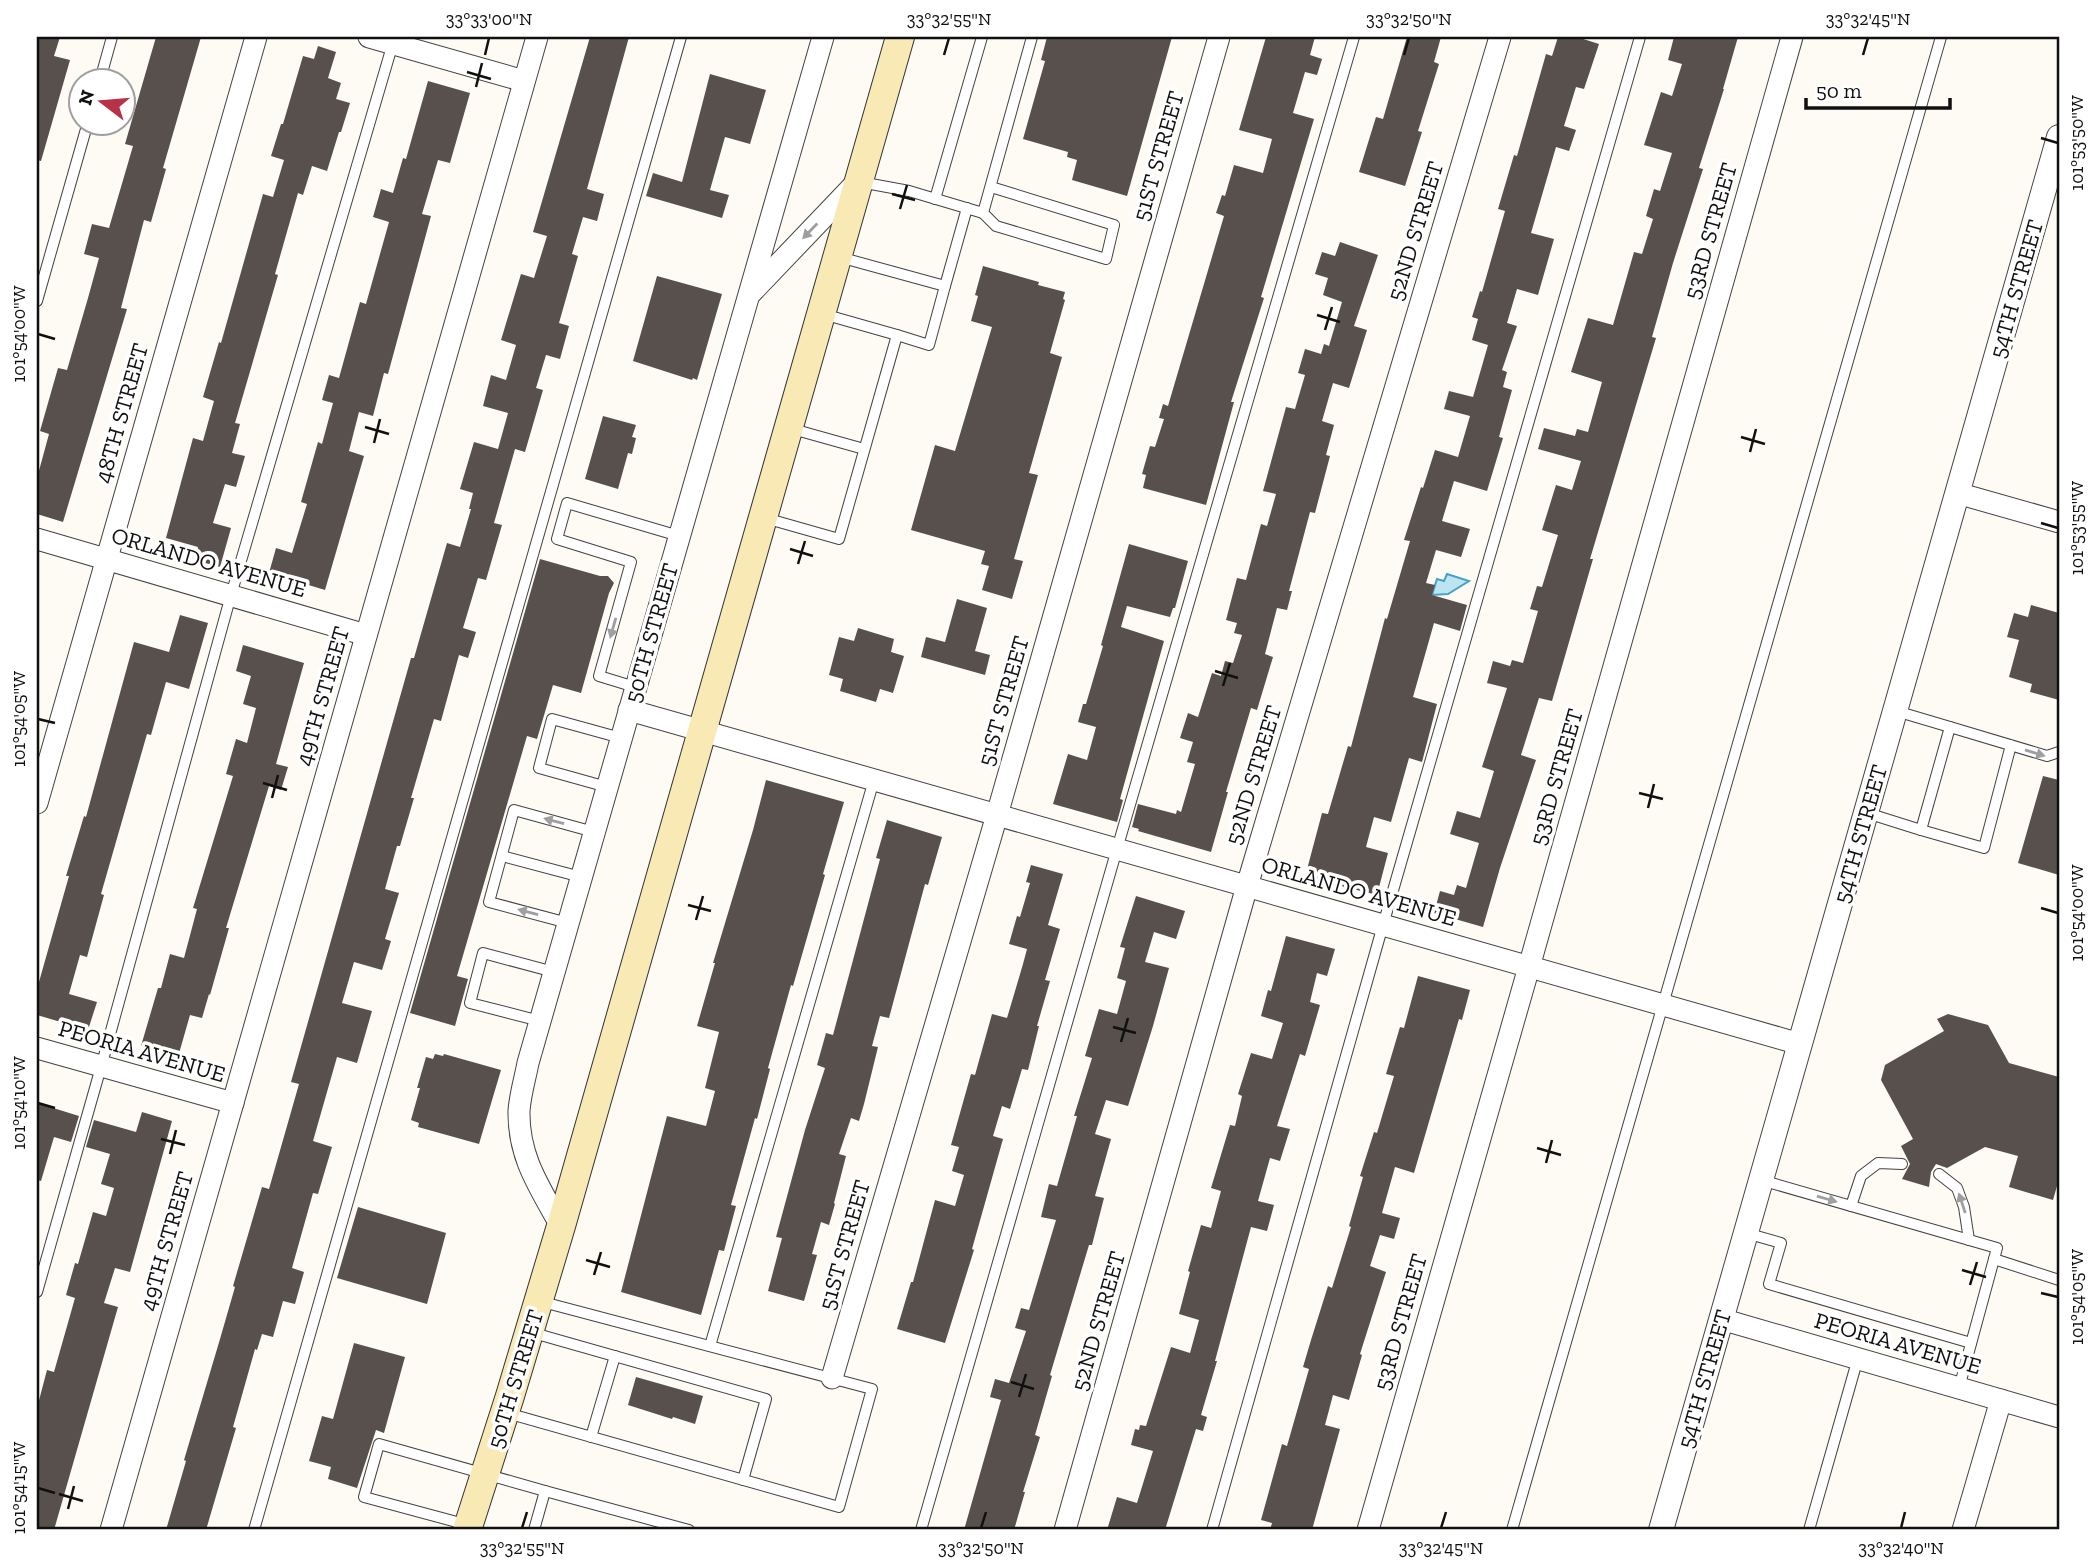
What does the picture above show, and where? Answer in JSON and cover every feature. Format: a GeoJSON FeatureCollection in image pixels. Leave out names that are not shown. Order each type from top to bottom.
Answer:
{"type":"FeatureCollection","features":[{"type":"Feature","properties":{"kind":"main road","name":"50TH STREET"},"geometry":{"type":"LineString","coordinates":[[468,1528],[561,1226],[900,37]]}},
{"type":"Feature","properties":{"kind":"street","name":"48TH STREET"},"geometry":{"type":"LineString","coordinates":[[37,803],[256,37]]}},
{"type":"Feature","properties":{"kind":"street"},"geometry":{"type":"LineString","coordinates":[[369,37],[394,40],[524,82]]}},
{"type":"Feature","properties":{"kind":"street","name":"49TH STREET"},"geometry":{"type":"LineString","coordinates":[[111,1530],[537,37]]}},
{"type":"Feature","properties":{"kind":"street","name":"50TH STREET"},"geometry":{"type":"LineString","coordinates":[[561,1226],[528,1167],[520,1139],[519,1109],[528,1063],[823,37]]}},
{"type":"Feature","properties":{"kind":"street","name":"51ST STREET"},"geometry":{"type":"LineString","coordinates":[[832,1378],[997,815],[1219,37]]}},
{"type":"Feature","properties":{"kind":"street","name":"52ND STREET"},"geometry":{"type":"LineString","coordinates":[[1065,1530],[1247,886],[1500,37]]}},
{"type":"Feature","properties":{"kind":"street","name":"53RD STREET"},"geometry":{"type":"LineString","coordinates":[[1368,1530],[1792,37]]}},
{"type":"Feature","properties":{"kind":"street","name":"54TH STREET"},"geometry":{"type":"LineString","coordinates":[[1661,1530],[2059,137]]}},
{"type":"Feature","properties":{"kind":"street"},"geometry":{"type":"LineString","coordinates":[[748,296],[858,182]]}},
{"type":"Feature","properties":{"kind":"street"},"geometry":{"type":"LineString","coordinates":[[1957,493],[2059,522]]}},
{"type":"Feature","properties":{"kind":"street","name":"ORLANDO AVENUE"},"geometry":{"type":"LineString","coordinates":[[37,539],[366,635]]}},
{"type":"Feature","properties":{"kind":"street","name":"ORLANDO AVENUE"},"geometry":{"type":"LineString","coordinates":[[629,710],[1800,1044]]}},
{"type":"Feature","properties":{"kind":"street","name":"PEORIA AVENUE"},"geometry":{"type":"LineString","coordinates":[[37,1048],[233,1103]]}},
{"type":"Feature","properties":{"kind":"street","name":"PEORIA AVENUE"},"geometry":{"type":"LineString","coordinates":[[1721,1319],[2059,1417]]}},
{"type":"Feature","properties":{"kind":"street"},"geometry":{"type":"LineString","coordinates":[[1963,1530],[2001,1400]]}},
{"type":"Feature","properties":{"kind":"lane"},"geometry":{"type":"LineString","coordinates":[[104,66],[112,37]]}},
{"type":"Feature","properties":{"kind":"lane"},"geometry":{"type":"LineString","coordinates":[[254,1530],[681,37]]}},
{"type":"Feature","properties":{"kind":"lane"},"geometry":{"type":"LineString","coordinates":[[935,199],[982,37]]}},
{"type":"Feature","properties":{"kind":"lane"},"geometry":{"type":"LineString","coordinates":[[982,213],[1032,37]]}},
{"type":"Feature","properties":{"kind":"lane"},"geometry":{"type":"LineString","coordinates":[[921,1530],[1354,37]]}},
{"type":"Feature","properties":{"kind":"lane"},"geometry":{"type":"LineString","coordinates":[[1212,1530],[1383,925],[1640,37]]}},
{"type":"Feature","properties":{"kind":"lane"},"geometry":{"type":"LineString","coordinates":[[1512,1530],[1941,37]]}},
{"type":"Feature","properties":{"kind":"lane"},"geometry":{"type":"LineString","coordinates":[[37,1292],[230,595],[394,40]]}},
{"type":"Feature","properties":{"kind":"lane"},"geometry":{"type":"LineString","coordinates":[[37,301],[84,136]]}},
{"type":"Feature","properties":{"kind":"lane"},"geometry":{"type":"LineString","coordinates":[[858,182],[909,191],[967,208],[982,213],[996,226],[1106,259],[1114,225],[990,187]]}},
{"type":"Feature","properties":{"kind":"lane"},"geometry":{"type":"LineString","coordinates":[[820,313],[929,345],[967,208]]}},
{"type":"Feature","properties":{"kind":"lane"},"geometry":{"type":"LineString","coordinates":[[836,256],[945,286]]}},
{"type":"Feature","properties":{"kind":"lane"},"geometry":{"type":"LineString","coordinates":[[762,517],[839,539],[897,335]]}},
{"type":"Feature","properties":{"kind":"lane"},"geometry":{"type":"LineString","coordinates":[[788,428],[864,449]]}},
{"type":"Feature","properties":{"kind":"lane"},"geometry":{"type":"LineString","coordinates":[[635,687],[599,676],[631,562],[557,539],[567,503],[679,536]]}},
{"type":"Feature","properties":{"kind":"lane"},"geometry":{"type":"LineString","coordinates":[[1895,711],[2047,756],[2059,752]]}},
{"type":"Feature","properties":{"kind":"lane"},"geometry":{"type":"LineString","coordinates":[[607,787],[539,768],[552,719],[621,738]]}},
{"type":"Feature","properties":{"kind":"lane"},"geometry":{"type":"LineString","coordinates":[[1921,830],[1950,727]]}},
{"type":"Feature","properties":{"kind":"lane"},"geometry":{"type":"LineString","coordinates":[[1866,812],[1984,848],[2011,746]]}},
{"type":"Feature","properties":{"kind":"lane"},"geometry":{"type":"LineString","coordinates":[[709,1346],[874,780]]}},
{"type":"Feature","properties":{"kind":"lane"},"geometry":{"type":"LineString","coordinates":[[568,923],[489,902],[514,810],[594,832]]}},
{"type":"Feature","properties":{"kind":"lane"},"geometry":{"type":"LineString","coordinates":[[502,856],[581,877]]}},
{"type":"Feature","properties":{"kind":"lane"},"geometry":{"type":"LineString","coordinates":[[540,1021],[470,1003],[483,953],[554,972]]}},
{"type":"Feature","properties":{"kind":"lane"},"geometry":{"type":"LineString","coordinates":[[1851,1206],[1861,1176],[1878,1163],[1902,1164]]}},
{"type":"Feature","properties":{"kind":"lane"},"geometry":{"type":"LineString","coordinates":[[1939,1174],[1957,1188],[1965,1207],[1969,1240]]}},
{"type":"Feature","properties":{"kind":"lane"},"geometry":{"type":"LineString","coordinates":[[1761,1180],[1969,1240],[2059,1280]]}},
{"type":"Feature","properties":{"kind":"lane"},"geometry":{"type":"LineString","coordinates":[[1746,1233],[1781,1243],[1769,1284],[1971,1343]]}},
{"type":"Feature","properties":{"kind":"lane"},"geometry":{"type":"LineString","coordinates":[[1959,1388],[1996,1253]]}},
{"type":"Feature","properties":{"kind":"lane"},"geometry":{"type":"LineString","coordinates":[[505,1413],[839,1507],[873,1389],[539,1301]]}},
{"type":"Feature","properties":{"kind":"lane"},"geometry":{"type":"LineString","coordinates":[[530,1332],[766,1399],[743,1480]]}},
{"type":"Feature","properties":{"kind":"lane"},"geometry":{"type":"LineString","coordinates":[[591,1437],[615,1356]]}},
{"type":"Feature","properties":{"kind":"lane"},"geometry":{"type":"LineString","coordinates":[[1809,1530],[1858,1358]]}},
{"type":"Feature","properties":{"kind":"lane"},"geometry":{"type":"LineString","coordinates":[[468,1528],[365,1497],[379,1444],[659,1525],[689,1530]]}},
{"type":"Feature","properties":{"kind":"lane"},"geometry":{"type":"LineString","coordinates":[[534,1530],[545,1491]]}},
{"type":"Feature","properties":{"kind":"water"},"geometry":{"type":"Polygon","coordinates":[[[1447,574],[1469,581],[1448,594],[1432,595],[1437,579],[1444,581],[1447,574]]]}},
{"type":"Feature","properties":{"kind":"building"},"geometry":{"type":"Polygon","coordinates":[[[37,37],[60,37],[54,56],[70,60],[66,66],[41,161],[37,160],[37,37]]]}},
{"type":"Feature","properties":{"kind":"building"},"geometry":{"type":"Polygon","coordinates":[[[156,37],[201,37],[163,168],[166,169],[151,222],[144,220],[121,308],[127,309],[63,522],[37,514],[37,478],[49,434],[40,431],[58,368],[67,370],[99,258],[84,254],[92,224],[109,228],[133,146],[125,144],[127,136],[136,136],[136,106],[156,37]]]}},
{"type":"Feature","properties":{"kind":"building"},"geometry":{"type":"Polygon","coordinates":[[[590,37],[629,37],[587,189],[604,194],[597,221],[583,217],[572,254],[578,256],[559,323],[569,326],[560,359],[546,355],[536,388],[543,390],[525,452],[515,449],[494,523],[502,525],[486,580],[478,578],[463,628],[476,632],[468,658],[459,655],[441,721],[434,719],[411,798],[414,798],[400,846],[397,846],[385,889],[399,893],[385,939],[391,941],[382,970],[354,962],[342,1003],[372,1011],[357,1063],[337,1057],[313,1141],[332,1147],[318,1194],[313,1193],[292,1268],[304,1272],[295,1304],[283,1301],[273,1337],[262,1334],[257,1350],[255,1349],[233,1427],[236,1428],[206,1530],[166,1530],[262,1187],[269,1189],[299,1084],[291,1082],[411,658],[414,658],[447,543],[460,547],[471,509],[473,493],[460,489],[474,442],[498,449],[508,413],[483,406],[491,375],[506,380],[516,345],[501,340],[521,274],[534,278],[547,236],[533,232],[590,37]]]}},
{"type":"Feature","properties":{"kind":"building"},"geometry":{"type":"Polygon","coordinates":[[[1047,37],[1172,37],[1127,196],[1072,180],[1077,160],[1067,157],[1068,152],[1023,139],[1045,61],[1041,60],[1047,37]]]}},
{"type":"Feature","properties":{"kind":"building"},"geometry":{"type":"Polygon","coordinates":[[[1266,37],[1315,37],[1310,55],[1322,59],[1317,75],[1305,72],[1293,113],[1314,119],[1261,297],[1264,298],[1231,402],[1234,402],[1206,505],[1143,488],[1146,475],[1142,474],[1150,446],[1155,447],[1164,419],[1159,418],[1163,404],[1168,406],[1224,216],[1216,213],[1222,195],[1225,196],[1234,165],[1263,173],[1272,139],[1239,130],[1266,37]]]}},
{"type":"Feature","properties":{"kind":"building"},"geometry":{"type":"Polygon","coordinates":[[[1407,37],[1441,37],[1434,62],[1439,64],[1418,131],[1422,132],[1405,186],[1359,172],[1376,117],[1383,119],[1407,37]]]}},
{"type":"Feature","properties":{"kind":"building"},"geometry":{"type":"Polygon","coordinates":[[[1558,37],[1577,37],[1599,44],[1584,89],[1576,87],[1564,126],[1576,130],[1569,151],[1556,147],[1531,233],[1554,239],[1538,295],[1517,289],[1507,323],[1517,326],[1502,370],[1507,372],[1503,387],[1512,390],[1499,437],[1503,438],[1487,491],[1454,481],[1442,521],[1470,529],[1461,557],[1436,550],[1426,583],[1435,585],[1432,595],[1467,605],[1460,631],[1434,623],[1413,697],[1437,704],[1422,762],[1409,758],[1391,822],[1374,817],[1366,847],[1388,853],[1377,895],[1305,877],[1322,813],[1328,814],[1348,746],[1351,747],[1385,618],[1387,619],[1410,541],[1404,540],[1421,487],[1423,488],[1435,450],[1458,457],[1470,416],[1444,409],[1449,391],[1473,397],[1488,345],[1472,340],[1478,319],[1472,317],[1480,291],[1482,292],[1505,211],[1498,209],[1514,155],[1517,156],[1546,54],[1552,56],[1558,37]]]}},
{"type":"Feature","properties":{"kind":"building"},"geometry":{"type":"Polygon","coordinates":[[[1674,37],[1738,37],[1699,168],[1703,169],[1652,337],[1656,338],[1590,559],[1593,559],[1552,701],[1539,698],[1521,755],[1536,760],[1483,927],[1434,913],[1440,891],[1454,895],[1457,885],[1466,888],[1479,843],[1450,834],[1457,811],[1480,818],[1494,771],[1482,767],[1507,688],[1487,683],[1493,661],[1510,666],[1512,660],[1523,663],[1538,611],[1530,609],[1537,586],[1542,587],[1558,535],[1542,530],[1556,485],[1572,490],[1581,461],[1538,449],[1544,428],[1575,436],[1577,429],[1588,432],[1602,382],[1571,372],[1588,318],[1613,325],[1634,252],[1642,254],[1653,219],[1646,216],[1654,189],[1660,191],[1672,153],[1644,145],[1661,92],[1672,96],[1682,64],[1668,60],[1674,37]]]}},
{"type":"Feature","properties":{"kind":"building"},"geometry":{"type":"Polygon","coordinates":[[[318,46],[336,52],[328,78],[341,83],[336,99],[350,103],[327,171],[312,166],[303,195],[298,193],[275,274],[278,275],[235,423],[240,424],[232,453],[245,456],[236,487],[225,484],[213,523],[231,528],[220,567],[194,560],[198,547],[166,538],[193,438],[203,441],[214,401],[203,397],[263,194],[273,197],[284,160],[271,156],[303,56],[314,59],[318,46]]]}},
{"type":"Feature","properties":{"kind":"building"},"geometry":{"type":"Polygon","coordinates":[[[710,74],[766,90],[750,144],[725,137],[710,190],[729,195],[722,218],[646,196],[653,173],[682,182],[710,74]]]}},
{"type":"Feature","properties":{"kind":"building"},"geometry":{"type":"Polygon","coordinates":[[[428,81],[470,93],[450,163],[438,160],[422,214],[431,216],[388,374],[384,373],[373,416],[359,412],[349,451],[364,456],[325,590],[269,573],[276,548],[292,553],[307,504],[301,502],[318,442],[322,444],[333,403],[322,400],[329,375],[339,378],[360,302],[366,304],[389,222],[373,217],[381,189],[393,193],[403,158],[406,159],[428,81]]]}},
{"type":"Feature","properties":{"kind":"building"},"geometry":{"type":"Polygon","coordinates":[[[1340,242],[1378,255],[1354,326],[1367,330],[1349,388],[1333,383],[1322,421],[1334,425],[1326,455],[1330,456],[1315,513],[1310,512],[1289,591],[1292,591],[1287,610],[1277,608],[1265,654],[1273,657],[1257,710],[1251,708],[1211,852],[1132,827],[1138,804],[1176,814],[1177,810],[1181,812],[1195,764],[1187,762],[1193,742],[1180,738],[1188,713],[1198,717],[1212,673],[1221,676],[1225,661],[1233,663],[1242,635],[1234,633],[1237,623],[1226,620],[1237,578],[1246,580],[1261,524],[1267,526],[1276,494],[1263,491],[1286,407],[1295,409],[1305,375],[1298,373],[1305,349],[1321,354],[1324,344],[1329,346],[1342,302],[1323,295],[1328,278],[1315,274],[1322,252],[1335,256],[1340,242]]]}},
{"type":"Feature","properties":{"kind":"building"},"geometry":{"type":"Polygon","coordinates":[[[983,266],[1065,292],[1050,353],[1062,357],[1029,473],[1038,475],[1014,559],[1023,561],[1012,599],[982,590],[989,566],[981,564],[985,551],[911,530],[935,445],[955,451],[992,327],[971,321],[983,266]]]}},
{"type":"Feature","properties":{"kind":"building"},"geometry":{"type":"Polygon","coordinates":[[[657,276],[722,294],[697,380],[633,361],[657,276]]]}},
{"type":"Feature","properties":{"kind":"building"},"geometry":{"type":"Polygon","coordinates":[[[603,416],[636,425],[632,437],[636,438],[632,454],[628,453],[618,489],[585,479],[603,416]]]}},
{"type":"Feature","properties":{"kind":"building"},"geometry":{"type":"Polygon","coordinates":[[[1129,544],[1188,561],[1170,617],[1127,606],[1121,627],[1164,641],[1120,799],[1123,800],[1117,822],[1053,804],[1068,754],[1087,760],[1096,727],[1078,722],[1103,646],[1101,645],[1129,544]]]}},
{"type":"Feature","properties":{"kind":"building"},"geometry":{"type":"Polygon","coordinates":[[[540,559],[608,576],[614,583],[581,693],[553,685],[537,739],[527,736],[457,976],[468,979],[455,1026],[410,1013],[540,559]]]}},
{"type":"Feature","properties":{"kind":"building"},"geometry":{"type":"Polygon","coordinates":[[[957,599],[987,608],[975,651],[990,655],[985,675],[921,657],[926,637],[945,642],[957,599]]]}},
{"type":"Feature","properties":{"kind":"building"},"geometry":{"type":"Polygon","coordinates":[[[2031,605],[2059,613],[2059,700],[2030,692],[2032,684],[2009,677],[2019,640],[2007,637],[2014,613],[2028,617],[2031,605]]]}},
{"type":"Feature","properties":{"kind":"building"},"geometry":{"type":"Polygon","coordinates":[[[180,615],[208,623],[189,689],[166,682],[151,735],[147,734],[101,894],[104,895],[87,957],[80,955],[69,994],[97,1002],[88,1030],[37,1015],[37,989],[69,876],[66,876],[84,816],[86,817],[134,642],[169,652],[180,615]]]}},
{"type":"Feature","properties":{"kind":"building"},"geometry":{"type":"Polygon","coordinates":[[[858,628],[894,639],[891,652],[904,656],[893,693],[880,689],[876,702],[840,691],[843,679],[829,675],[839,637],[854,641],[858,628]]]}},
{"type":"Feature","properties":{"kind":"building"},"geometry":{"type":"Polygon","coordinates":[[[243,645],[304,663],[276,764],[288,767],[281,790],[269,786],[226,928],[229,928],[210,995],[202,1018],[190,1015],[178,1057],[141,1046],[170,954],[184,958],[197,909],[193,908],[233,776],[226,774],[236,739],[247,743],[256,708],[243,704],[251,676],[236,671],[243,645]]]}},
{"type":"Feature","properties":{"kind":"building"},"geometry":{"type":"Polygon","coordinates":[[[2043,776],[2059,780],[2059,875],[2018,863],[2043,776]]]}},
{"type":"Feature","properties":{"kind":"building"},"geometry":{"type":"Polygon","coordinates":[[[766,780],[844,802],[731,1205],[736,1206],[724,1251],[719,1250],[701,1315],[621,1292],[667,1116],[706,1126],[715,1091],[705,1088],[719,1032],[697,1026],[766,780]]]}},
{"type":"Feature","properties":{"kind":"building"},"geometry":{"type":"Polygon","coordinates":[[[887,820],[942,837],[928,885],[925,884],[889,1018],[880,1016],[872,1046],[878,1047],[864,1104],[859,1121],[851,1118],[839,1154],[846,1156],[835,1204],[829,1225],[821,1222],[812,1254],[817,1255],[804,1301],[768,1291],[782,1238],[776,1237],[825,1068],[817,1065],[826,1033],[833,1035],[880,859],[876,858],[887,820]]]}},
{"type":"Feature","properties":{"kind":"building"},"geometry":{"type":"Polygon","coordinates":[[[1031,865],[1063,874],[1048,925],[1060,929],[1045,980],[1050,981],[1028,1070],[1022,1069],[1010,1109],[1002,1106],[993,1136],[1003,1139],[972,1249],[974,1250],[945,1343],[897,1329],[935,1200],[955,1206],[964,1175],[952,1171],[959,1147],[951,1145],[971,1074],[975,1075],[992,1014],[1007,1018],[1023,964],[1027,949],[1009,944],[1030,883],[1026,882],[1031,865]]]}},
{"type":"Feature","properties":{"kind":"building"},"geometry":{"type":"Polygon","coordinates":[[[1136,896],[1185,911],[1176,939],[1154,932],[1145,962],[1169,968],[1153,1026],[1128,1106],[1106,1100],[1095,1134],[1111,1139],[1095,1196],[1104,1198],[1092,1245],[1089,1245],[1050,1375],[1052,1376],[1035,1435],[1040,1437],[1014,1530],[964,1530],[1001,1400],[990,1397],[995,1379],[1009,1383],[1026,1331],[1015,1328],[1021,1308],[1029,1310],[1056,1220],[1041,1217],[1049,1184],[1057,1186],[1077,1116],[1074,1116],[1092,1058],[1085,1056],[1099,1009],[1117,1014],[1126,981],[1117,978],[1125,948],[1120,947],[1136,896]]]}},
{"type":"Feature","properties":{"kind":"building"},"geometry":{"type":"Polygon","coordinates":[[[1286,936],[1335,949],[1327,976],[1317,973],[1310,1002],[1320,1005],[1305,1056],[1300,1054],[1277,1126],[1290,1129],[1280,1161],[1270,1158],[1258,1201],[1274,1205],[1267,1231],[1251,1227],[1201,1415],[1207,1417],[1203,1431],[1196,1429],[1165,1530],[1107,1530],[1117,1497],[1137,1503],[1153,1451],[1131,1445],[1135,1429],[1139,1430],[1140,1425],[1146,1426],[1171,1347],[1190,1353],[1199,1320],[1179,1314],[1190,1272],[1188,1271],[1201,1225],[1211,1228],[1221,1191],[1211,1188],[1230,1125],[1235,1126],[1242,1096],[1238,1094],[1251,1053],[1272,1059],[1283,1023],[1261,1016],[1286,936]]]}},
{"type":"Feature","properties":{"kind":"building"},"geometry":{"type":"Polygon","coordinates":[[[1418,976],[1470,990],[1462,1020],[1459,1019],[1414,1173],[1395,1167],[1382,1213],[1400,1218],[1394,1239],[1380,1235],[1370,1266],[1386,1272],[1360,1354],[1362,1355],[1349,1400],[1333,1395],[1325,1425],[1340,1429],[1312,1530],[1270,1530],[1272,1523],[1261,1520],[1282,1444],[1287,1446],[1309,1369],[1303,1367],[1311,1340],[1328,1286],[1332,1288],[1351,1227],[1349,1226],[1363,1177],[1360,1176],[1374,1132],[1377,1133],[1394,1076],[1386,1074],[1400,1027],[1404,1028],[1418,976]]]}},
{"type":"Feature","properties":{"kind":"building"},"geometry":{"type":"Polygon","coordinates":[[[1948,1014],[1988,1025],[2009,1063],[2059,1077],[2059,1179],[2053,1200],[2009,1187],[2018,1156],[1985,1147],[1947,1168],[1936,1164],[1931,1172],[1929,1187],[1902,1179],[1910,1164],[1901,1146],[1913,1139],[1881,1080],[1885,1065],[1944,1031],[1937,1019],[1948,1014]]]}},
{"type":"Feature","properties":{"kind":"building"},"geometry":{"type":"Polygon","coordinates":[[[435,1054],[444,1054],[501,1070],[479,1144],[418,1127],[419,1123],[411,1120],[426,1057],[433,1059],[435,1054]]]}},
{"type":"Feature","properties":{"kind":"building"},"geometry":{"type":"Polygon","coordinates":[[[37,1103],[79,1116],[71,1142],[54,1137],[41,1181],[37,1180],[37,1103]]]}},
{"type":"Feature","properties":{"kind":"building"},"geometry":{"type":"Polygon","coordinates":[[[142,1112],[172,1121],[130,1272],[115,1268],[104,1303],[118,1307],[54,1530],[37,1530],[37,1408],[47,1370],[54,1372],[75,1298],[66,1295],[75,1263],[78,1264],[93,1212],[106,1216],[114,1188],[101,1184],[110,1154],[86,1147],[94,1120],[136,1132],[142,1112]]]}},
{"type":"Feature","properties":{"kind":"building"},"geometry":{"type":"Polygon","coordinates":[[[358,1207],[446,1233],[427,1304],[337,1278],[358,1207]]]}},
{"type":"Feature","properties":{"kind":"building"},"geometry":{"type":"Polygon","coordinates":[[[354,1343],[405,1357],[384,1433],[376,1430],[357,1488],[328,1479],[331,1467],[309,1461],[322,1416],[333,1419],[354,1343]]]}},
{"type":"Feature","properties":{"kind":"building"},"geometry":{"type":"Polygon","coordinates":[[[636,1377],[703,1396],[695,1424],[628,1405],[636,1377]]]}}]}
